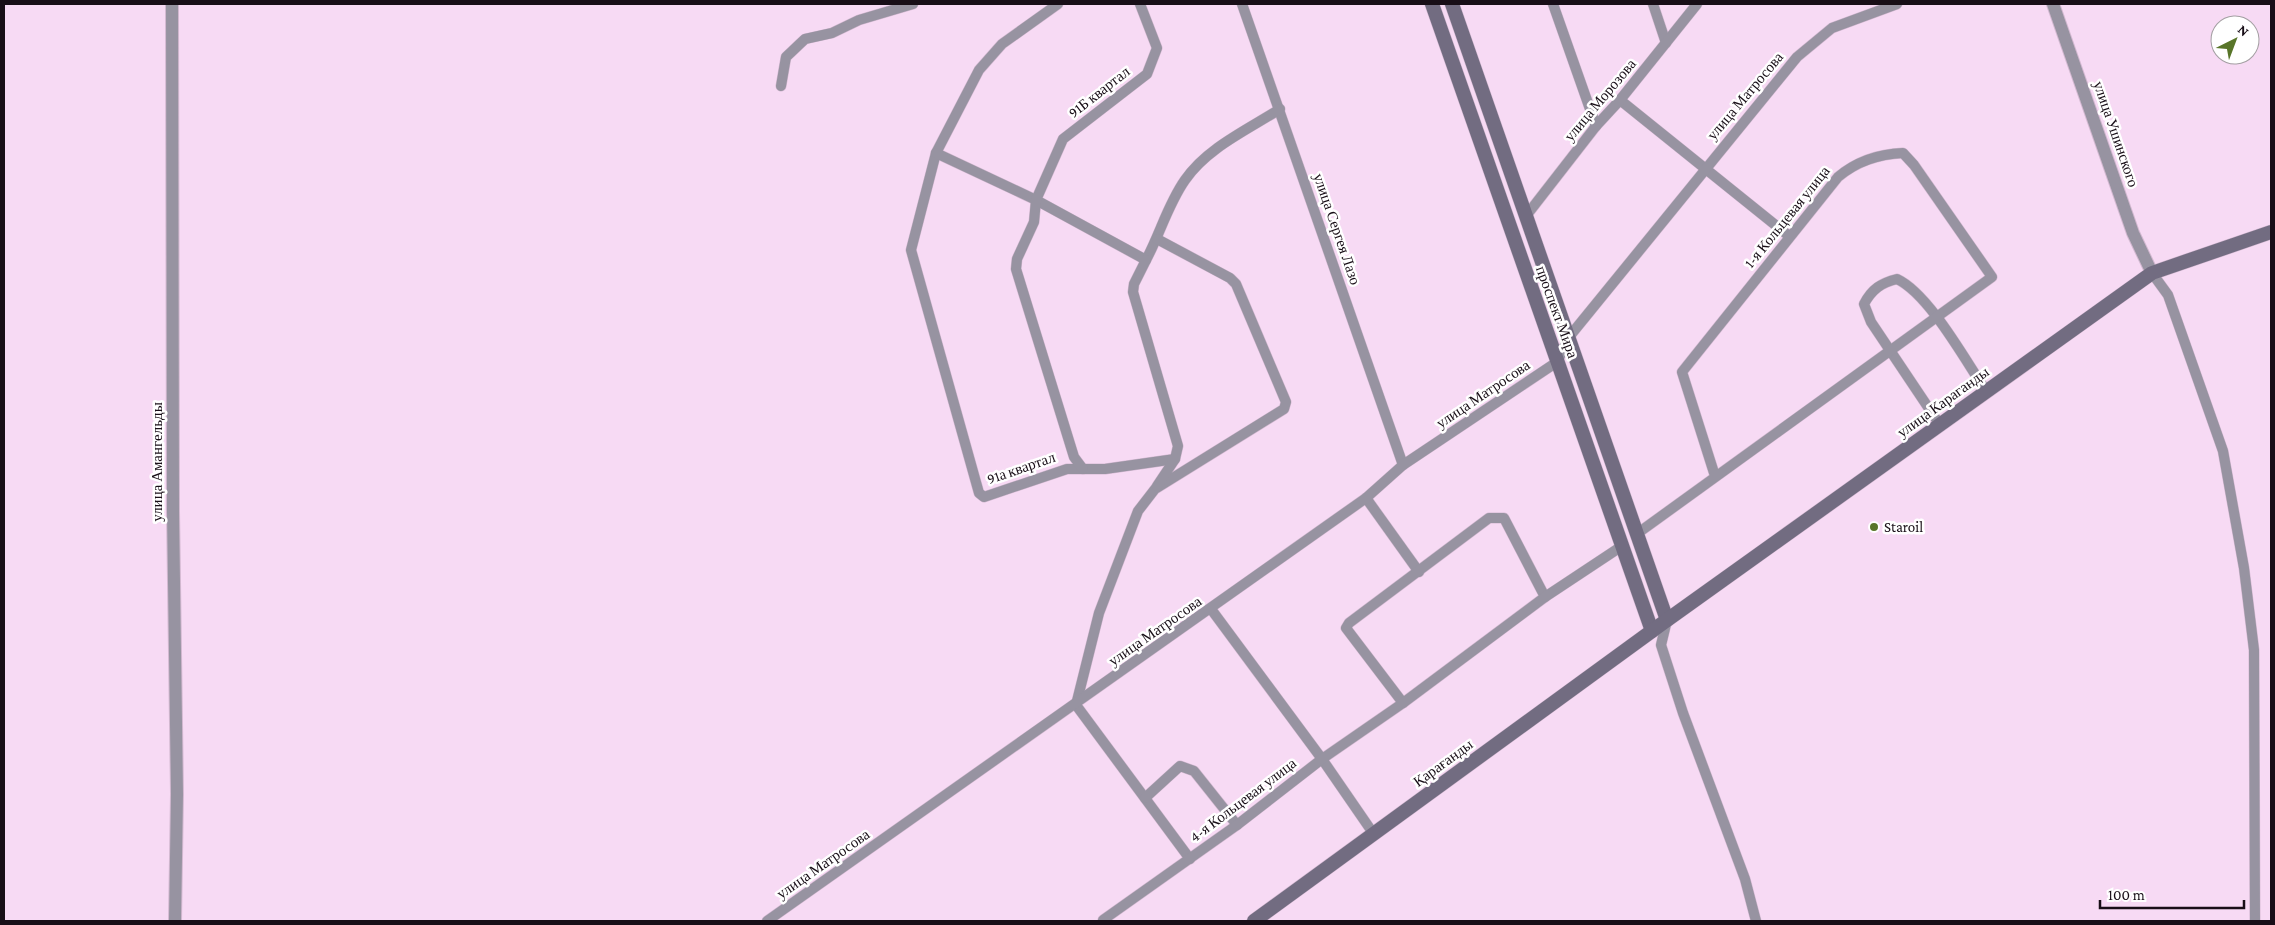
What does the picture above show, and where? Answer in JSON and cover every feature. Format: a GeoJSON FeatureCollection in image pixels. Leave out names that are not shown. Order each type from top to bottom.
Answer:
{"type":"FeatureCollection","features":[{"type":"Feature","properties":{"kind":"main road","name":"проспект Мира"},"geometry":{"type":"LineString","coordinates":[[1432,4],[1652,632]]}},
{"type":"Feature","properties":{"kind":"main road","name":"проспект Мира"},"geometry":{"type":"LineString","coordinates":[[1452,4],[1667,620]]}},
{"type":"Feature","properties":{"kind":"main road","name":"улица Караганды"},"geometry":{"type":"LineString","coordinates":[[1652,632],[2152,273],[2271,232]]}},
{"type":"Feature","properties":{"kind":"main road","name":"Қарағанды"},"geometry":{"type":"LineString","coordinates":[[1254,921],[1652,632]]}},
{"type":"Feature","properties":{"kind":"street","name":"улица Амангельды"},"geometry":{"type":"LineString","coordinates":[[172,4],[173,511],[177,794],[174,921]]}},
{"type":"Feature","properties":{"kind":"street"},"geometry":{"type":"LineString","coordinates":[[781,86],[786,57],[805,39],[832,33],[859,20],[913,4]]}},
{"type":"Feature","properties":{"kind":"street"},"geometry":{"type":"LineString","coordinates":[[1058,4],[1002,44],[979,70],[936,153],[1036,200],[1146,260]]}},
{"type":"Feature","properties":{"kind":"street","name":"91Б квартал"},"geometry":{"type":"LineString","coordinates":[[1036,200],[1063,139],[1146,74],[1157,48],[1140,4]]}},
{"type":"Feature","properties":{"kind":"street","name":"улица Сергея Лазо"},"geometry":{"type":"LineString","coordinates":[[1242,4],[1403,465]]}},
{"type":"Feature","properties":{"kind":"street"},"geometry":{"type":"LineString","coordinates":[[1553,4],[1596,126]]}},
{"type":"Feature","properties":{"kind":"street"},"geometry":{"type":"LineString","coordinates":[[1653,4],[1666,43]]}},
{"type":"Feature","properties":{"kind":"street","name":"улица Морозова"},"geometry":{"type":"LineString","coordinates":[[1526,216],[1596,126],[1620,100],[1697,4]]}},
{"type":"Feature","properties":{"kind":"street","name":"улица Матросова"},"geometry":{"type":"LineString","coordinates":[[767,921],[1076,705],[1366,498],[1403,465],[1557,362],[1569,337],[1705,168],[1804,51],[1832,28],[1897,4]]}},
{"type":"Feature","properties":{"kind":"street","name":"улица Ушинского"},"geometry":{"type":"LineString","coordinates":[[2053,4],[2134,233],[2152,273]]}},
{"type":"Feature","properties":{"kind":"street"},"geometry":{"type":"LineString","coordinates":[[1620,100],[1789,236]]}},
{"type":"Feature","properties":{"kind":"street"},"geometry":{"type":"LineString","coordinates":[[1190,859],[1076,705],[1099,613],[1119,556],[1138,510],[1175,459],[1178,446],[1133,292],[1134,284],[1180,188],[1197,166],[1221,146],[1280,110]]}},
{"type":"Feature","properties":{"kind":"street","name":"91а квартал"},"geometry":{"type":"LineString","coordinates":[[936,153],[911,250],[979,493],[984,497],[1048,473],[1067,469],[1083,469]]}},
{"type":"Feature","properties":{"kind":"street","name":"1-я Кольцевая улица"},"geometry":{"type":"LineString","coordinates":[[1638,533],[1992,277],[1914,165],[1902,153],[1886,154],[1852,164],[1838,177],[1682,372],[1715,476]]}},
{"type":"Feature","properties":{"kind":"street","name":"91а квартал"},"geometry":{"type":"LineString","coordinates":[[1036,200],[1034,222],[1017,259],[1016,270],[1074,457],[1083,469]]}},
{"type":"Feature","properties":{"kind":"street"},"geometry":{"type":"LineString","coordinates":[[1155,489],[1284,409],[1286,402],[1236,284],[1230,278],[1157,239]]}},
{"type":"Feature","properties":{"kind":"street"},"geometry":{"type":"LineString","coordinates":[[2152,273],[2168,295],[2223,451],[2244,568],[2254,650],[2255,921]]}},
{"type":"Feature","properties":{"kind":"street"},"geometry":{"type":"LineString","coordinates":[[1940,425],[1871,322],[1864,304],[1872,290],[1897,278],[1910,284],[1936,317],[1986,391]]}},
{"type":"Feature","properties":{"kind":"street"},"geometry":{"type":"LineString","coordinates":[[1083,469],[1122,468],[1175,459]]}},
{"type":"Feature","properties":{"kind":"street"},"geometry":{"type":"LineString","coordinates":[[1366,498],[1419,572]]}},
{"type":"Feature","properties":{"kind":"street"},"geometry":{"type":"LineString","coordinates":[[1403,703],[1346,628],[1349,623],[1490,518],[1504,518],[1544,598]]}},
{"type":"Feature","properties":{"kind":"street","name":"4-я Кольцевая улица"},"geometry":{"type":"LineString","coordinates":[[1102,920],[1238,825],[1322,759],[1403,703],[1544,598],[1622,546]]}},
{"type":"Feature","properties":{"kind":"street"},"geometry":{"type":"LineString","coordinates":[[1211,609],[1322,759],[1373,834]]}},
{"type":"Feature","properties":{"kind":"street"},"geometry":{"type":"LineString","coordinates":[[1661,645],[1667,620]]}},
{"type":"Feature","properties":{"kind":"street"},"geometry":{"type":"LineString","coordinates":[[1652,632],[1661,645],[1683,713],[1745,879],[1756,921]]}},
{"type":"Feature","properties":{"kind":"street"},"geometry":{"type":"LineString","coordinates":[[1145,798],[1180,766],[1188,767],[1194,771],[1238,825]]}},
{"type":"Feature","properties":{"kind":"place","name":"Staroil"},"geometry":{"type":"Point","coordinates":[1874,527]}}]}
